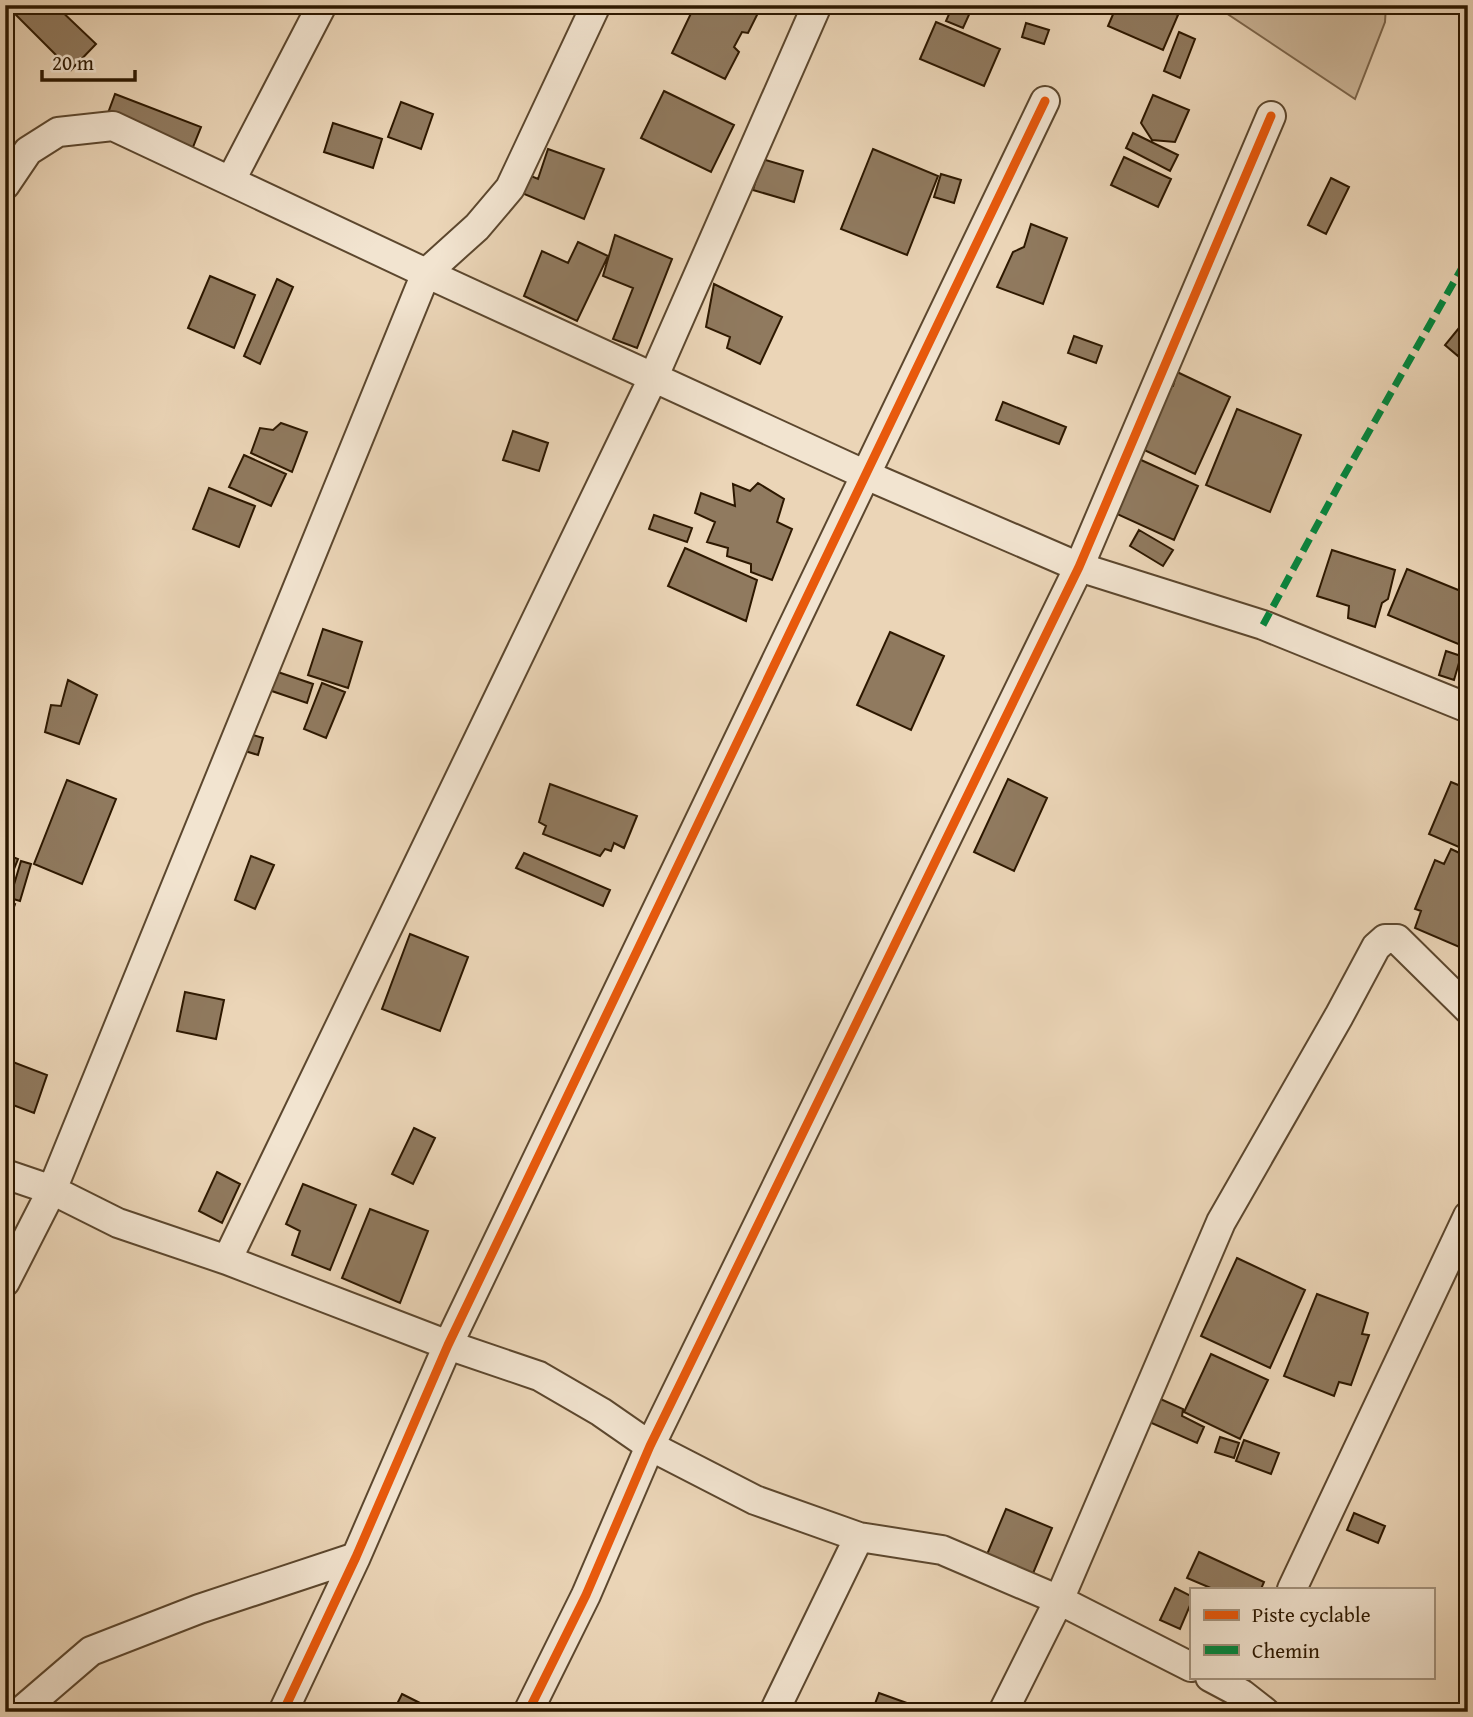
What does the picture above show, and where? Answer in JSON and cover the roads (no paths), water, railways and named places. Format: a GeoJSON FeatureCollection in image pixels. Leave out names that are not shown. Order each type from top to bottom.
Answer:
{"type":"FeatureCollection","features":[{"type":"Feature","properties":{"kind":"street"},"geometry":{"type":"LineString","coordinates":[[231,180],[322,5]]}},
{"type":"Feature","properties":{"kind":"street"},"geometry":{"type":"LineString","coordinates":[[5,1282],[52,1190],[426,273],[477,227],[510,188],[596,5]]}},
{"type":"Feature","properties":{"kind":"street"},"geometry":{"type":"LineString","coordinates":[[227,1259],[654,376],[817,5]]}},
{"type":"Feature","properties":{"kind":"street"},"geometry":{"type":"LineString","coordinates":[[283,1712],[356,1557],[448,1345],[1045,101]]}},
{"type":"Feature","properties":{"kind":"street"},"geometry":{"type":"LineString","coordinates":[[528,1712],[586,1595],[650,1446],[1079,567],[1271,116]]}},
{"type":"Feature","properties":{"kind":"street"},"geometry":{"type":"LineString","coordinates":[[5,185],[28,151],[58,132],[113,126],[866,475],[1079,567],[1263,625],[1468,708]]}},
{"type":"Feature","properties":{"kind":"street"},"geometry":{"type":"LineString","coordinates":[[1003,1712],[1059,1600],[1221,1222],[1376,947],[1385,939],[1397,939],[1468,1009]]}},
{"type":"Feature","properties":{"kind":"street"},"geometry":{"type":"LineString","coordinates":[[5,1174],[52,1190],[118,1223],[227,1259],[448,1345],[539,1376],[601,1412],[650,1446],[755,1500],[859,1537],[942,1550],[1059,1600],[1190,1666]]}},
{"type":"Feature","properties":{"kind":"street"},"geometry":{"type":"LineString","coordinates":[[1292,1588],[1468,1216]]}},
{"type":"Feature","properties":{"kind":"street"},"geometry":{"type":"LineString","coordinates":[[774,1712],[859,1537]]}},
{"type":"Feature","properties":{"kind":"street"},"geometry":{"type":"LineString","coordinates":[[20,1712],[91,1651],[199,1609],[356,1557]]}},
{"type":"Feature","properties":{"kind":"street"},"geometry":{"type":"LineString","coordinates":[[1212,1678],[1242,1694],[1265,1712]]}}]}
